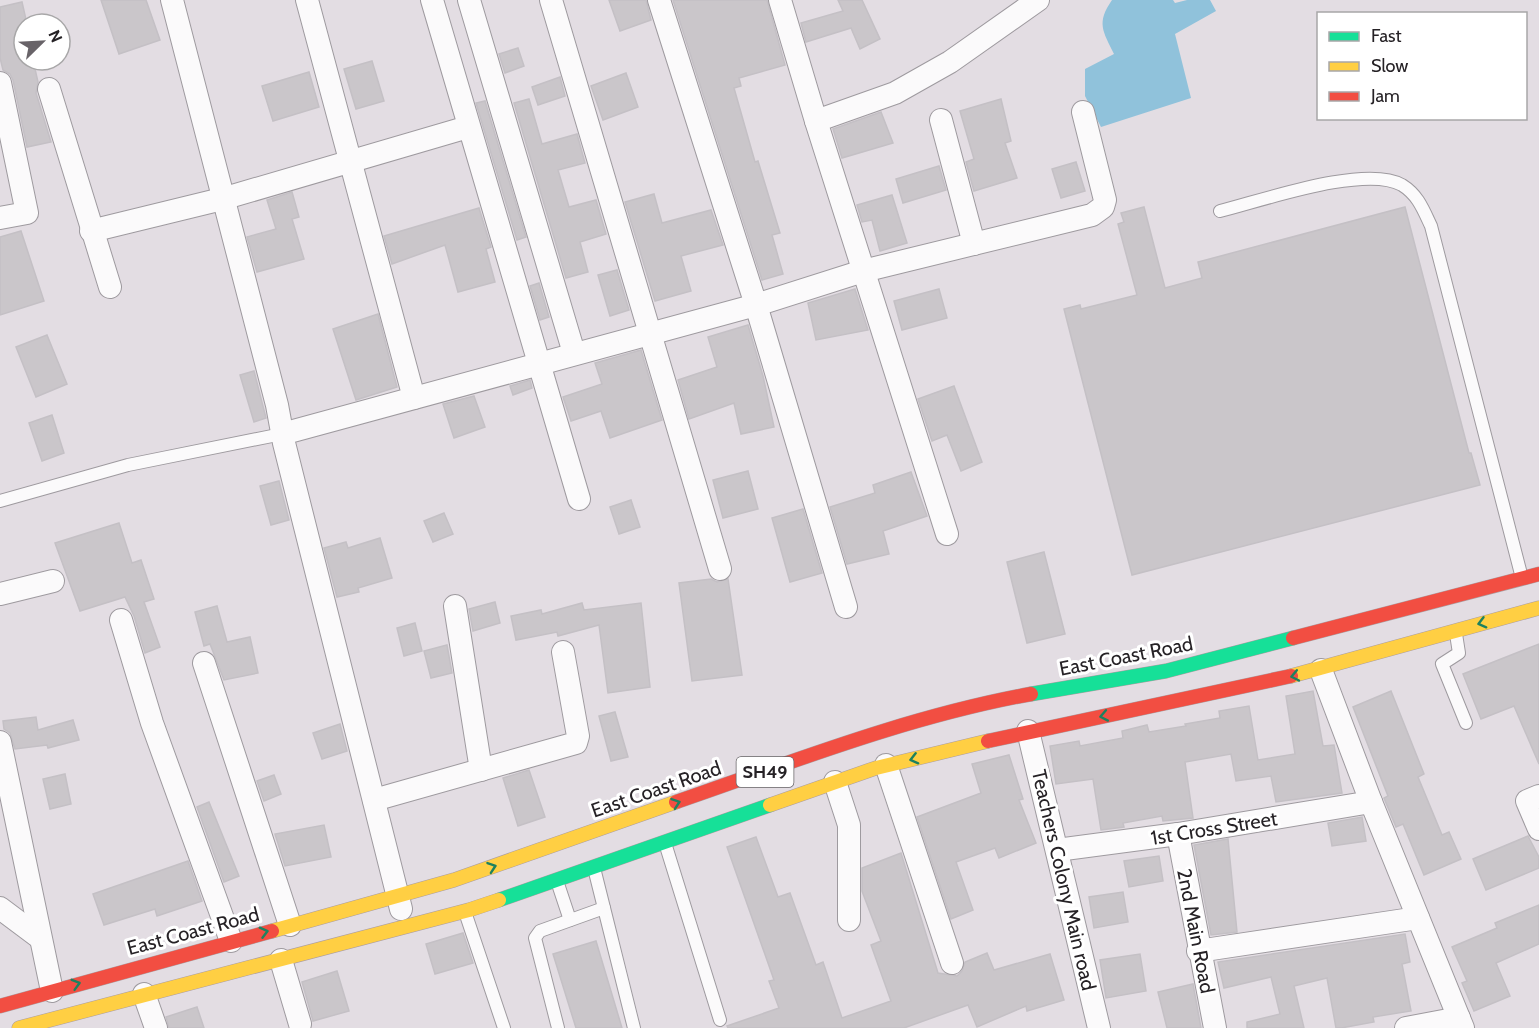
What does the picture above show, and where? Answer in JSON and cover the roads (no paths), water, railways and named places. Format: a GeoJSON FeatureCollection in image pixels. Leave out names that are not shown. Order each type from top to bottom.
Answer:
{"type":"FeatureCollection","features":[{"type":"Feature","properties":{"kind":"main road","name":"East Coast Road"},"geometry":{"type":"LineString","coordinates":[[19,1028],[406,927],[459,895],[848,742],[999,700],[1177,668],[1539,574]]}},
{"type":"Feature","properties":{"kind":"main road","name":"East Coast Road"},"geometry":{"type":"LineString","coordinates":[[0,1006],[398,895],[459,895],[557,880],[886,765],[1028,731],[1321,670],[1539,608]]}},
{"type":"Feature","properties":{"kind":"street"},"geometry":{"type":"LineString","coordinates":[[172,0],[277,405],[282,434],[406,927]]}},
{"type":"Feature","properties":{"kind":"street"},"geometry":{"type":"LineString","coordinates":[[307,0],[414,398]]}},
{"type":"Feature","properties":{"kind":"street"},"geometry":{"type":"LineString","coordinates":[[432,0],[579,499]]}},
{"type":"Feature","properties":{"kind":"street"},"geometry":{"type":"LineString","coordinates":[[469,0],[574,353]]}},
{"type":"Feature","properties":{"kind":"street"},"geometry":{"type":"LineString","coordinates":[[551,0],[720,569]]}},
{"type":"Feature","properties":{"kind":"street"},"geometry":{"type":"LineString","coordinates":[[659,0],[756,305],[846,607]]}},
{"type":"Feature","properties":{"kind":"street"},"geometry":{"type":"LineString","coordinates":[[780,0],[947,534]]}},
{"type":"Feature","properties":{"kind":"street"},"geometry":{"type":"LineString","coordinates":[[816,121],[895,93],[950,62],[1038,0]]}},
{"type":"Feature","properties":{"kind":"street"},"geometry":{"type":"LineString","coordinates":[[0,83],[27,213],[0,218]]}},
{"type":"Feature","properties":{"kind":"street"},"geometry":{"type":"LineString","coordinates":[[49,88],[110,287]]}},
{"type":"Feature","properties":{"kind":"street"},"geometry":{"type":"LineString","coordinates":[[282,434],[756,305],[863,271],[1092,215],[1103,207],[1104,189],[1083,112]]}},
{"type":"Feature","properties":{"kind":"street"},"geometry":{"type":"LineString","coordinates":[[941,120],[974,244]]}},
{"type":"Feature","properties":{"kind":"street"},"geometry":{"type":"LineString","coordinates":[[91,231],[222,199],[468,127]]}},
{"type":"Feature","properties":{"kind":"street"},"geometry":{"type":"LineString","coordinates":[[0,594],[53,581]]}},
{"type":"Feature","properties":{"kind":"street"},"geometry":{"type":"LineString","coordinates":[[455,606],[482,770]]}},
{"type":"Feature","properties":{"kind":"street"},"geometry":{"type":"LineString","coordinates":[[121,620],[152,723],[231,941]]}},
{"type":"Feature","properties":{"kind":"street"},"geometry":{"type":"LineString","coordinates":[[374,800],[576,742],[578,736],[563,652]]}},
{"type":"Feature","properties":{"kind":"street"},"geometry":{"type":"LineString","coordinates":[[204,663],[290,925]]}},
{"type":"Feature","properties":{"kind":"street"},"geometry":{"type":"LineString","coordinates":[[1321,670],[1371,802],[1461,1023],[1406,1028]]}},
{"type":"Feature","properties":{"kind":"street","name":"Teachers Colony Main road"},"geometry":{"type":"LineString","coordinates":[[1028,731],[1099,1028]]}},
{"type":"Feature","properties":{"kind":"street"},"geometry":{"type":"LineString","coordinates":[[0,742],[52,991]]}},
{"type":"Feature","properties":{"kind":"street"},"geometry":{"type":"LineString","coordinates":[[886,765],[952,963]]}},
{"type":"Feature","properties":{"kind":"street"},"geometry":{"type":"LineString","coordinates":[[835,782],[849,825],[849,920]]}},
{"type":"Feature","properties":{"kind":"street"},"geometry":{"type":"LineString","coordinates":[[1539,796],[1527,801],[1539,829]]}},
{"type":"Feature","properties":{"kind":"street","name":"1st Cross Street"},"geometry":{"type":"LineString","coordinates":[[1057,850],[1178,834],[1371,802]]}},
{"type":"Feature","properties":{"kind":"street","name":"2nd Main Road"},"geometry":{"type":"LineString","coordinates":[[1178,834],[1198,951],[1215,1028]]}},
{"type":"Feature","properties":{"kind":"street"},"geometry":{"type":"LineString","coordinates":[[0,908],[40,938]]}},
{"type":"Feature","properties":{"kind":"street"},"geometry":{"type":"LineString","coordinates":[[1198,951],[1418,918]]}},
{"type":"Feature","properties":{"kind":"street"},"geometry":{"type":"LineString","coordinates":[[281,960],[300,1024]]}},
{"type":"Feature","properties":{"kind":"street"},"geometry":{"type":"LineString","coordinates":[[144,994],[156,1028]]}},
{"type":"Feature","properties":{"kind":"lane"},"geometry":{"type":"LineString","coordinates":[[1220,212],[1340,182],[1371,177],[1401,184],[1419,200],[1431,226],[1522,578]]}},
{"type":"Feature","properties":{"kind":"lane"},"geometry":{"type":"LineString","coordinates":[[0,501],[129,465],[282,434]]}},
{"type":"Feature","properties":{"kind":"lane"},"geometry":{"type":"LineString","coordinates":[[1456,630],[1459,653],[1442,664],[1466,723]]}},
{"type":"Feature","properties":{"kind":"lane"},"geometry":{"type":"LineString","coordinates":[[664,842],[720,1020]]}},
{"type":"Feature","properties":{"kind":"lane"},"geometry":{"type":"LineString","coordinates":[[593,867],[634,1028]]}},
{"type":"Feature","properties":{"kind":"lane"},"geometry":{"type":"LineString","coordinates":[[557,880],[570,920]]}},
{"type":"Feature","properties":{"kind":"lane"},"geometry":{"type":"LineString","coordinates":[[459,895],[504,1028]]}},
{"type":"Feature","properties":{"kind":"lane"},"geometry":{"type":"LineString","coordinates":[[558,1028],[535,938],[540,931],[604,908]]}},
{"type":"Feature","properties":{"kind":"water"},"geometry":{"type":"Polygon","coordinates":[[[1112,0],[1173,0],[1175,3],[1187,0],[1210,0],[1216,11],[1175,34],[1191,98],[1101,127],[1085,96],[1085,69],[1114,54],[1103,27],[1104,15],[1112,0]]]}}]}
